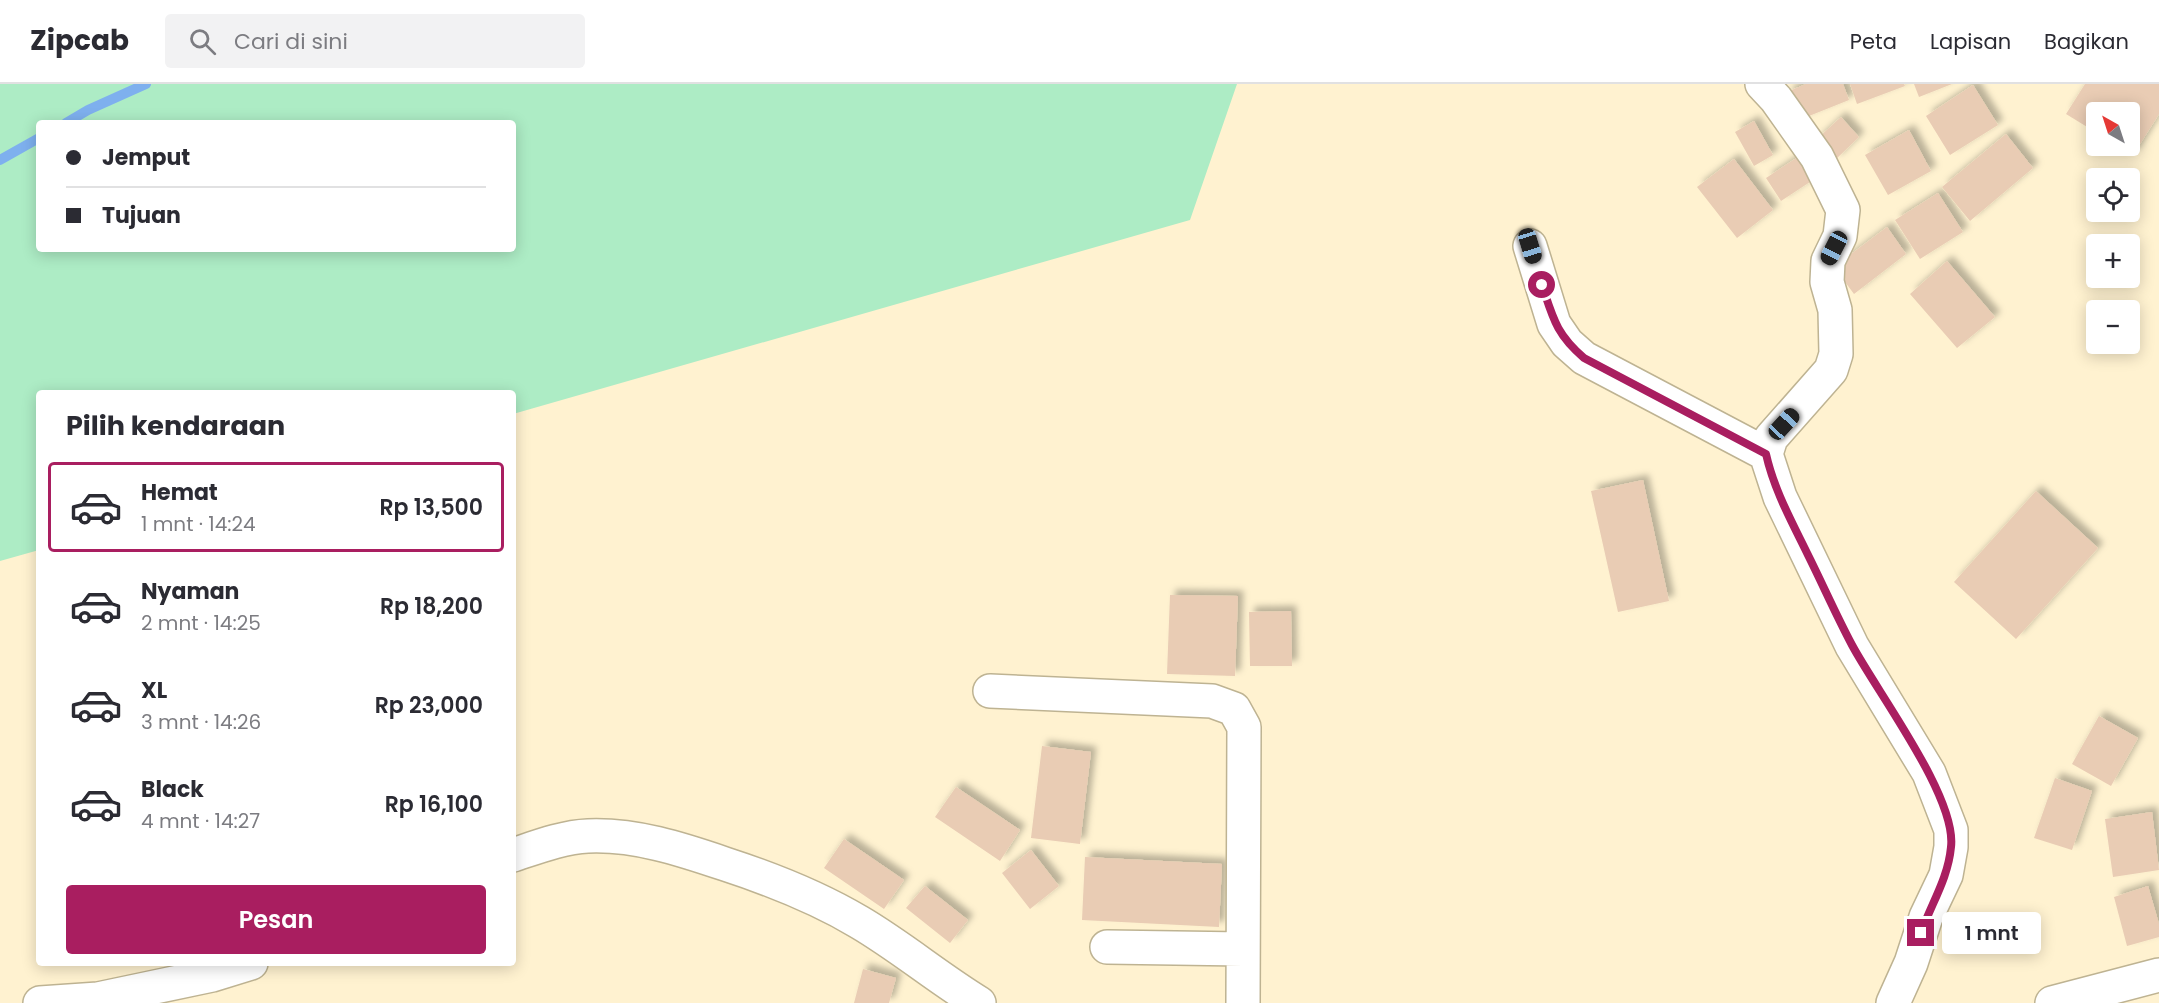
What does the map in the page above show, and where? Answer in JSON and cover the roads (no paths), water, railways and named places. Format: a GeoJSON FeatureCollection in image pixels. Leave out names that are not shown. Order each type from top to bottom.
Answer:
{"type":"FeatureCollection","features":[{"type":"Feature","properties":{"kind":"street"},"geometry":{"type":"LineString","coordinates":[[1762,84],[1776,99],[1817,156],[1843,210],[1840,236],[1828,261],[1827,282],[1835,310],[1836,354],[1831,370],[1771,438],[1766,454],[1780,497],[1847,635],[1929,773],[1951,830],[1952,847],[1946,875],[1926,917],[1911,963],[1893,1003]]}},
{"type":"Feature","properties":{"kind":"street"},"geometry":{"type":"LineString","coordinates":[[1530,246],[1554,324],[1567,344],[1584,358],[1766,454]]}},
{"type":"Feature","properties":{"kind":"street"},"geometry":{"type":"LineString","coordinates":[[990,691],[1212,701],[1223,703],[1234,709],[1244,727],[1244,1003]]}},
{"type":"Feature","properties":{"kind":"street"},"geometry":{"type":"LineString","coordinates":[[516,854],[537,846],[585,836],[611,836],[650,841],[695,854],[766,878],[860,922],[979,1003]]}},
{"type":"Feature","properties":{"kind":"street"},"geometry":{"type":"LineString","coordinates":[[1107,947],[1243,949]]}},
{"type":"Feature","properties":{"kind":"street"},"geometry":{"type":"LineString","coordinates":[[40,1003],[98,1001],[212,975],[241,966]]}},
{"type":"Feature","properties":{"kind":"street"},"geometry":{"type":"LineString","coordinates":[[2052,1003],[2159,975]]}},
{"type":"Feature","properties":{"kind":"waterway"},"geometry":{"type":"LineString","coordinates":[[71,120],[146,84]]}},
{"type":"Feature","properties":{"kind":"waterway"},"geometry":{"type":"LineString","coordinates":[[0,160],[36,140]]}}]}
